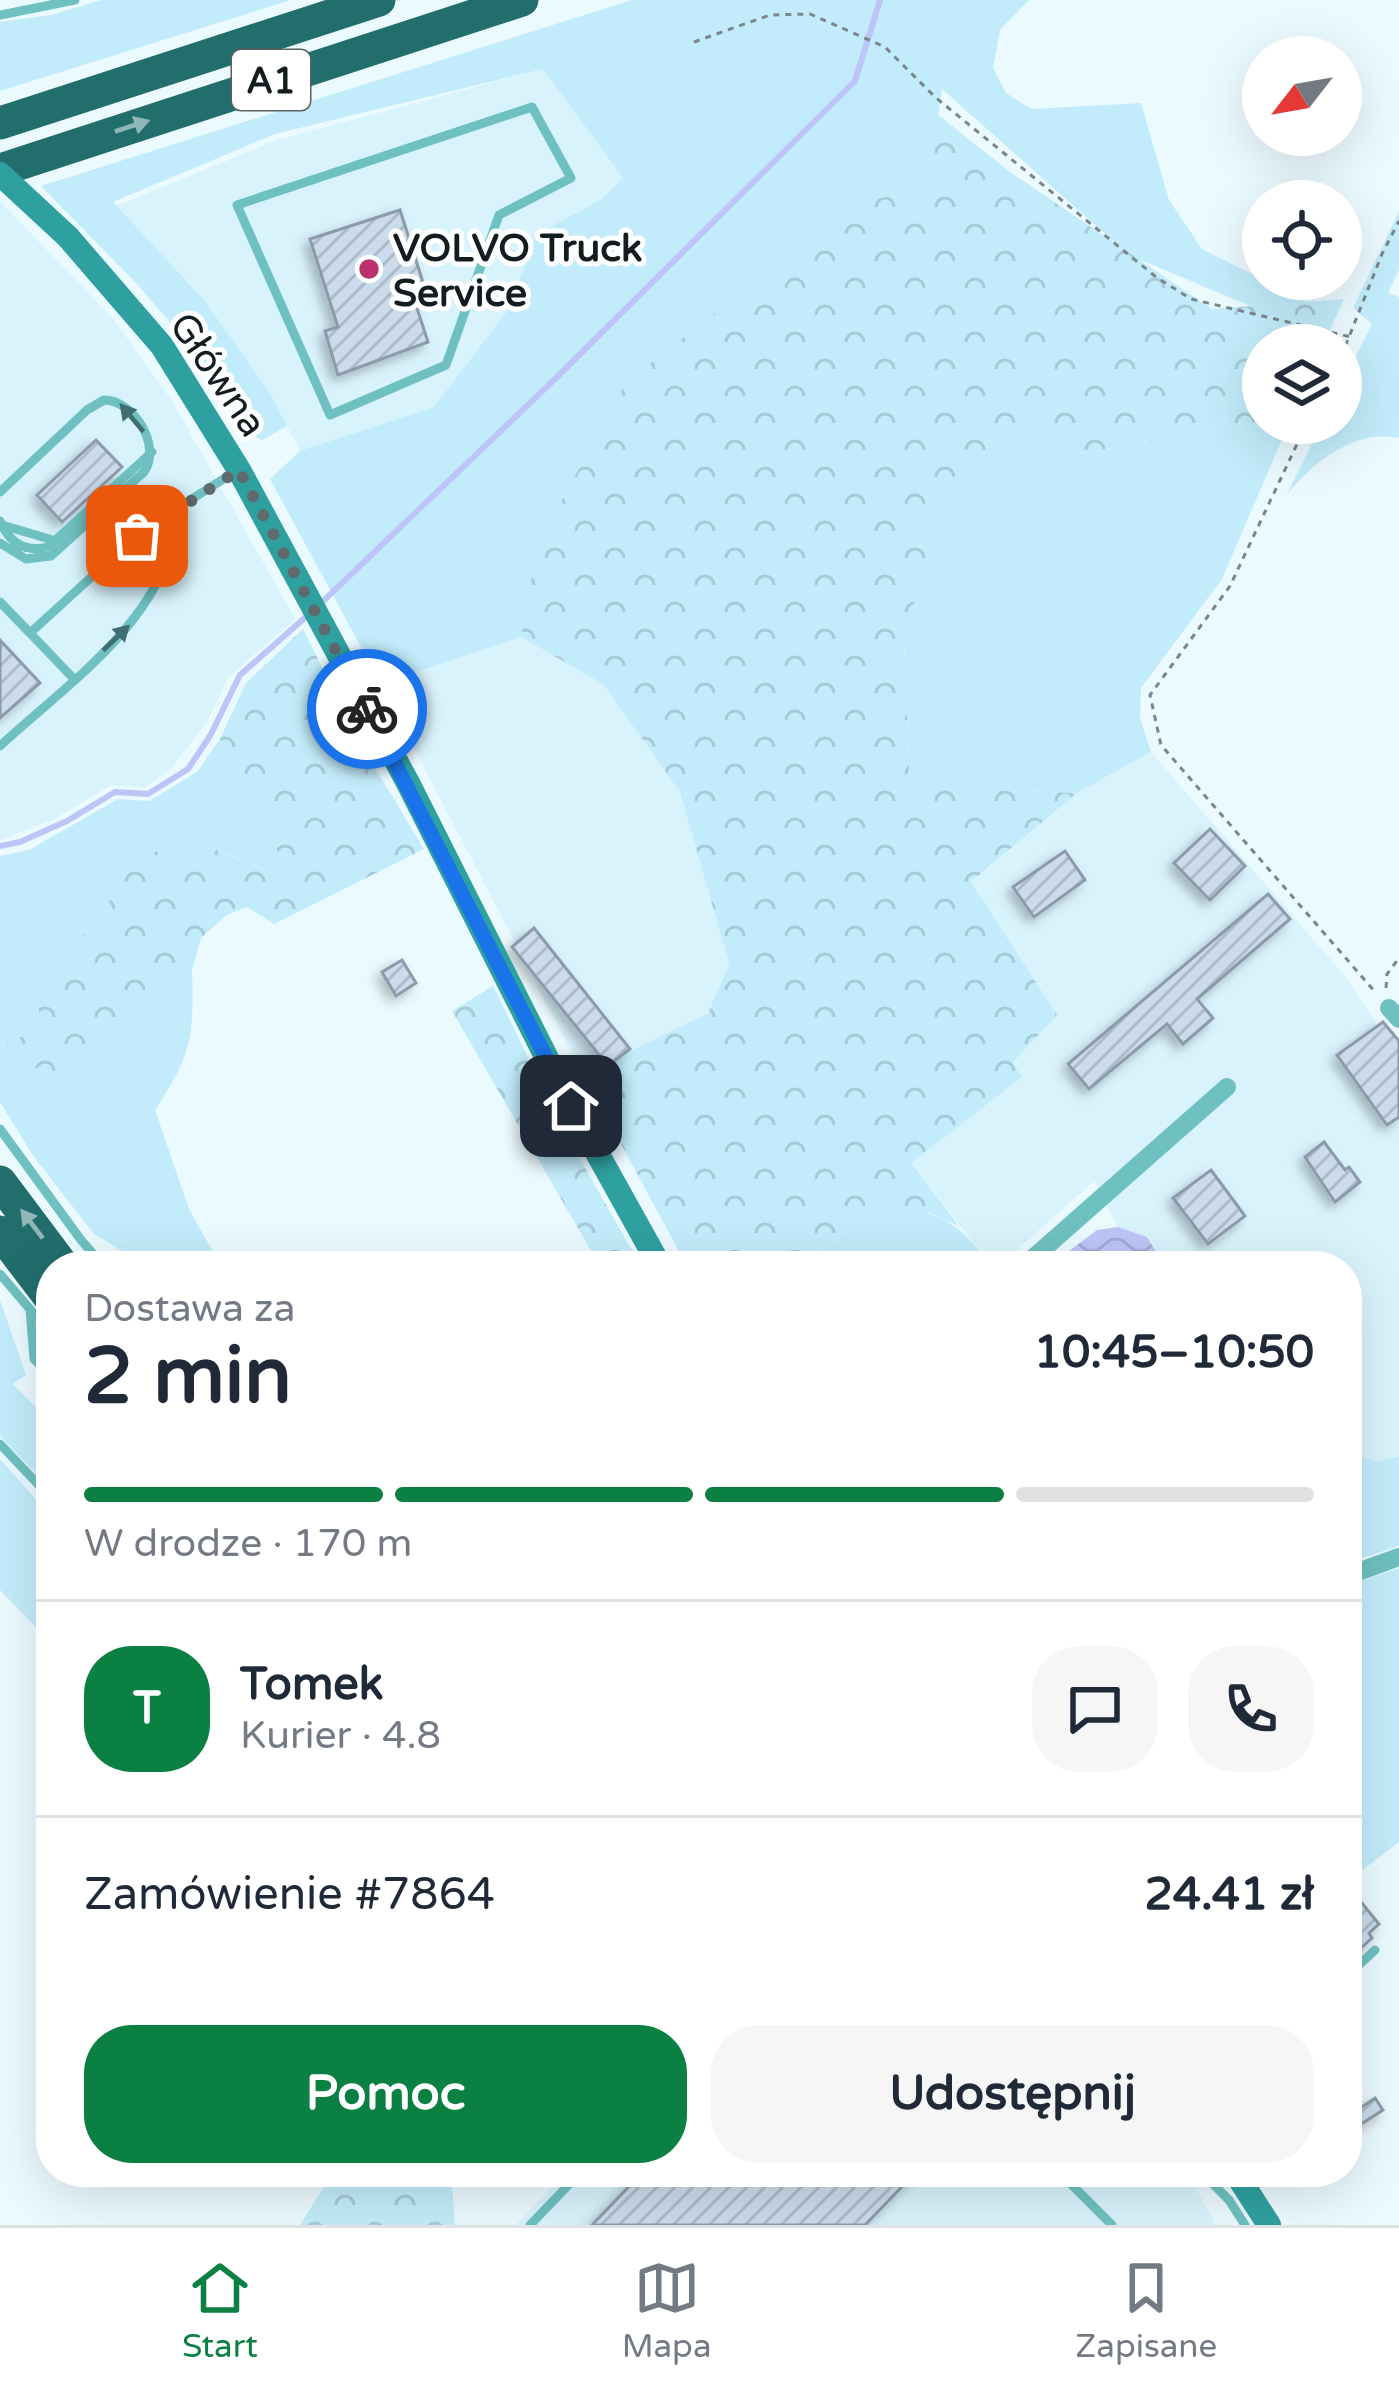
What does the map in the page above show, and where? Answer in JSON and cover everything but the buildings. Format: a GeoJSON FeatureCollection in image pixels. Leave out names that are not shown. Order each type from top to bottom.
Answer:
{"type":"FeatureCollection","features":[{"type":"Feature","properties":{"kind":"highway","name":"A1"},"geometry":{"type":"LineString","coordinates":[[0,123],[379,0]]}},
{"type":"Feature","properties":{"kind":"highway","name":"A1"},"geometry":{"type":"LineString","coordinates":[[5,171],[522,0]]}},
{"type":"Feature","properties":{"kind":"highway"},"geometry":{"type":"LineString","coordinates":[[0,1182],[52,1251]]}},
{"type":"Feature","properties":{"kind":"highway"},"geometry":{"type":"LineString","coordinates":[[0,1232],[36,1295]]}},
{"type":"Feature","properties":{"kind":"main road","name":"Główna"},"geometry":{"type":"LineString","coordinates":[[5,171],[162,346],[239,470],[652,1251]]}},
{"type":"Feature","properties":{"kind":"main road"},"geometry":{"type":"LineString","coordinates":[[1245,2187],[1269,2225]]}},
{"type":"Feature","properties":{"kind":"street"},"geometry":{"type":"LineString","coordinates":[[1041,1251],[1227,1087]]}},
{"type":"Feature","properties":{"kind":"street"},"geometry":{"type":"LineString","coordinates":[[1362,1571],[1399,1557]]}},
{"type":"Feature","properties":{"kind":"lane"},"geometry":{"type":"LineString","coordinates":[[0,15],[75,0]]}},
{"type":"Feature","properties":{"kind":"lane"},"geometry":{"type":"LineString","coordinates":[[532,107],[572,178],[499,215],[446,365],[330,415],[237,205],[532,107]]}},
{"type":"Feature","properties":{"kind":"lane"},"geometry":{"type":"LineString","coordinates":[[0,492],[87,410],[104,400],[125,407],[147,436],[152,452],[148,467],[45,559],[17,557],[0,544]]}},
{"type":"Feature","properties":{"kind":"lane"},"geometry":{"type":"LineString","coordinates":[[1,523],[13,541],[26,548],[56,542],[152,452]]}},
{"type":"Feature","properties":{"kind":"lane"},"geometry":{"type":"LineString","coordinates":[[30,633],[137,536],[239,470]]}},
{"type":"Feature","properties":{"kind":"lane"},"geometry":{"type":"LineString","coordinates":[[110,505],[137,536]]}},
{"type":"Feature","properties":{"kind":"lane"},"geometry":{"type":"LineString","coordinates":[[0,746],[128,627],[150,600],[172,549],[178,510]]}},
{"type":"Feature","properties":{"kind":"lane"},"geometry":{"type":"LineString","coordinates":[[0,602],[73,678]]}},
{"type":"Feature","properties":{"kind":"lane"},"geometry":{"type":"LineString","coordinates":[[0,1129],[91,1251]]}},
{"type":"Feature","properties":{"kind":"lane"},"geometry":{"type":"LineString","coordinates":[[0,1274],[36,1300]]}},
{"type":"Feature","properties":{"kind":"lane"},"geometry":{"type":"LineString","coordinates":[[0,1444],[36,1482]]}},
{"type":"Feature","properties":{"kind":"lane"},"geometry":{"type":"LineString","coordinates":[[1362,1962],[1375,1950]]}},
{"type":"Feature","properties":{"kind":"lane"},"geometry":{"type":"LineString","coordinates":[[530,2225],[567,2187]]}},
{"type":"Feature","properties":{"kind":"lane"},"geometry":{"type":"LineString","coordinates":[[1074,2187],[1112,2225]]}},
{"type":"Feature","properties":{"kind":"lane"},"geometry":{"type":"LineString","coordinates":[[1216,2187],[1245,2225]]}},
{"type":"Feature","properties":{"kind":"path"},"geometry":{"type":"LineString","coordinates":[[694,42],[770,15],[809,14],[847,28],[885,47],[935,97],[1156,277],[1191,298],[1298,324]]}},
{"type":"Feature","properties":{"kind":"path"},"geometry":{"type":"LineString","coordinates":[[1356,324],[1399,221]]}},
{"type":"Feature","properties":{"kind":"path"},"geometry":{"type":"LineString","coordinates":[[1297,444],[1231,586],[1150,695],[1161,745],[1394,1013]]}},
{"type":"Feature","properties":{"kind":"path"},"geometry":{"type":"LineString","coordinates":[[1394,1013],[1387,974],[1399,958]]}},
{"type":"Feature","properties":{"kind":"shaded area"},"geometry":{"type":"Polygon","coordinates":[[[543,69],[624,179],[602,199],[537,234],[507,311],[434,407],[304,459],[270,393],[114,207],[277,140],[543,69]]]}},
{"type":"Feature","properties":{"kind":"shaded area"},"geometry":{"type":"Polygon","coordinates":[[[0,201],[115,321],[172,401],[295,619],[228,678],[207,722],[170,770],[144,788],[111,785],[55,819],[0,840],[0,201]]]}},
{"type":"Feature","properties":{"kind":"shaded area"},"geometry":{"type":"Polygon","coordinates":[[[521,637],[603,683],[680,792],[729,965],[708,1013],[583,1074],[381,684],[521,637]]]}},
{"type":"Feature","properties":{"kind":"shaded area"},"geometry":{"type":"Polygon","coordinates":[[[1151,752],[1343,974],[1399,1056],[1399,1456],[1377,1462],[1362,1458],[1362,1251],[1156,1251],[1147,1237],[1118,1227],[1094,1181],[1016,1251],[980,1251],[911,1163],[1021,1077],[1011,1063],[971,883],[1077,793],[1151,752]]]}},
{"type":"Feature","properties":{"kind":"shaded area"},"geometry":{"type":"Polygon","coordinates":[[[552,2187],[1195,2187],[1216,2225],[516,2225],[552,2187]]]}},
{"type":"Feature","properties":{"kind":"green space"},"geometry":{"type":"Polygon","coordinates":[[[101,0],[291,0],[0,91],[0,22],[51,15],[101,0]]]}},
{"type":"Feature","properties":{"kind":"green space"},"geometry":{"type":"Polygon","coordinates":[[[632,0],[1029,0],[1000,30],[993,68],[1006,93],[1032,109],[1141,103],[1169,200],[1202,249],[1242,269],[1242,300],[1307,302],[1250,306],[1129,255],[942,89],[927,189],[858,203],[539,544],[521,637],[381,684],[270,479],[300,451],[434,407],[507,311],[537,234],[602,199],[623,178],[543,69],[275,134],[113,202],[204,300],[270,393],[287,426],[262,440],[236,427],[200,357],[41,186],[632,0]]]}},
{"type":"Feature","properties":{"kind":"green space"},"geometry":{"type":"Polygon","coordinates":[[[937,114],[1010,172],[1212,309],[1344,300],[1333,324],[1242,324],[1242,425],[1083,453],[1013,427],[944,485],[904,644],[910,787],[1077,793],[971,882],[1057,1015],[1012,1063],[1022,1077],[911,1163],[959,1226],[932,1214],[886,1204],[819,1251],[679,1251],[583,1074],[708,1013],[729,964],[680,792],[603,684],[521,637],[538,544],[626,382],[858,203],[927,188],[937,114]]]}},
{"type":"Feature","properties":{"kind":"green space"},"geometry":{"type":"Polygon","coordinates":[[[1399,211],[1399,270],[1388,293],[1399,297],[1399,438],[1362,439],[1362,344],[1372,324],[1353,308],[1362,300],[1362,289],[1399,211]]]}},
{"type":"Feature","properties":{"kind":"green space"},"geometry":{"type":"Polygon","coordinates":[[[1242,425],[1242,444],[1280,444],[1222,579],[1141,688],[1140,718],[1151,752],[1077,793],[910,787],[904,644],[944,485],[1013,427],[1083,453],[1242,425]]]}},
{"type":"Feature","properties":{"kind":"green space"},"geometry":{"type":"Polygon","coordinates":[[[1312,444],[1348,444],[1322,460],[1287,494],[1312,444]]]}},
{"type":"Feature","properties":{"kind":"green space"},"geometry":{"type":"Polygon","coordinates":[[[303,629],[358,740],[424,849],[274,924],[247,907],[227,915],[201,938],[192,970],[126,1023],[76,1074],[58,1075],[16,1062],[7,1041],[39,1032],[39,981],[97,922],[141,847],[186,860],[217,850],[267,871],[279,856],[261,801],[220,739],[246,683],[303,629]]]}},
{"type":"Feature","properties":{"kind":"green space"},"geometry":{"type":"Polygon","coordinates":[[[220,739],[261,801],[279,856],[268,871],[218,850],[187,860],[141,848],[97,922],[40,981],[40,1032],[8,1041],[76,1074],[126,1023],[192,970],[188,1044],[155,1110],[189,1209],[213,1251],[122,1251],[93,1233],[32,1154],[0,1102],[0,856],[29,850],[118,799],[149,801],[197,772],[220,739]]]}},
{"type":"Feature","properties":{"kind":"green space"},"geometry":{"type":"Polygon","coordinates":[[[493,986],[569,1140],[632,1251],[591,1251],[452,1011],[493,986]]]}},
{"type":"Feature","properties":{"kind":"green space"},"geometry":{"type":"Polygon","coordinates":[[[886,1204],[947,1222],[979,1251],[819,1251],[886,1204]]]}},
{"type":"Feature","properties":{"kind":"green space"},"geometry":{"type":"Polygon","coordinates":[[[0,1300],[26,1375],[13,1384],[36,1408],[36,1473],[0,1436],[0,1300]]]}},
{"type":"Feature","properties":{"kind":"green space"},"geometry":{"type":"Polygon","coordinates":[[[1399,1456],[1399,1546],[1362,1558],[1362,1458],[1377,1462],[1399,1456]]]}},
{"type":"Feature","properties":{"kind":"green space"},"geometry":{"type":"Polygon","coordinates":[[[0,1459],[36,1499],[36,1627],[0,1590],[0,1459]]]}},
{"type":"Feature","properties":{"kind":"green space"},"geometry":{"type":"Polygon","coordinates":[[[1399,1568],[1399,1842],[1362,1870],[1362,1581],[1399,1568]]]}},
{"type":"Feature","properties":{"kind":"green space"},"geometry":{"type":"Polygon","coordinates":[[[324,2187],[452,2187],[455,2225],[300,2225],[324,2187]]]}},
{"type":"Feature","properties":{"kind":"water"},"geometry":{"type":"Polygon","coordinates":[[[1118,1227],[1147,1237],[1156,1251],[1069,1251],[1097,1230],[1118,1227]]]}},
{"type":"Feature","properties":{"kind":"waterway"},"geometry":{"type":"LineString","coordinates":[[317,607],[855,81],[880,0]]}},
{"type":"Feature","properties":{"kind":"waterway"},"geometry":{"type":"LineString","coordinates":[[0,846],[67,821],[115,792],[148,794],[188,769],[240,675],[308,615]]}},
{"type":"Feature","properties":{"kind":"way so far"},"geometry":{"type":"LineString","coordinates":[[137,536],[239,470],[367,709]]}},
{"type":"Feature","properties":{"kind":"place","name":"VOLVO Truck Service"},"geometry":{"type":"Point","coordinates":[369,269]}},
{"type":"Feature","properties":{"kind":"route"},"geometry":{"type":"LineString","coordinates":[[367,709],[571,1106]]}}]}
